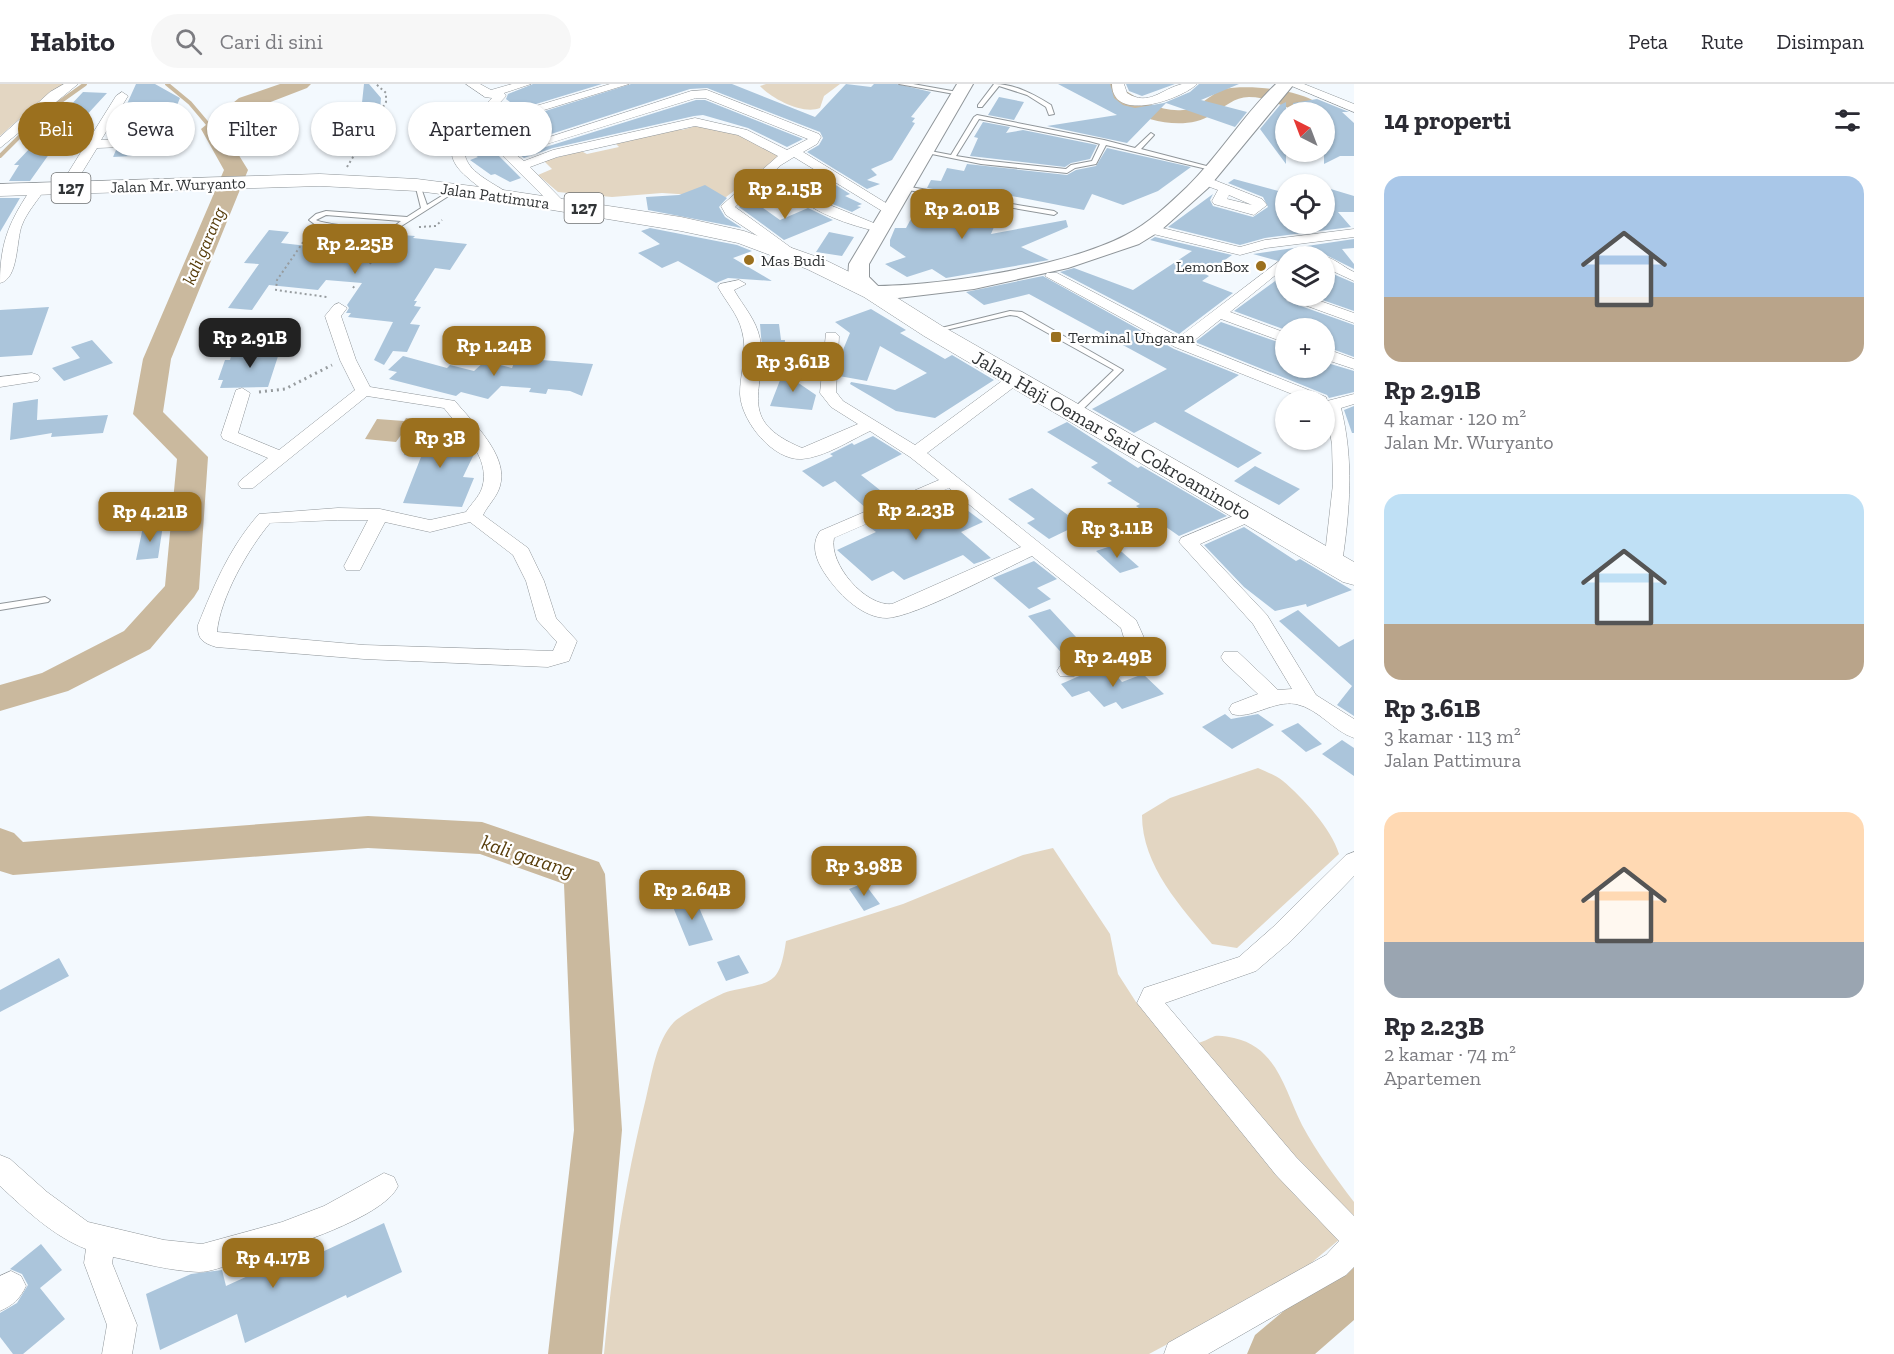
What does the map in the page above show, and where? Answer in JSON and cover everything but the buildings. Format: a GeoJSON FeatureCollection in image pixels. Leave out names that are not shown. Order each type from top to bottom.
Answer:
{"type":"FeatureCollection","features":[{"type":"Feature","properties":{"kind":"main road"},"geometry":{"type":"LineString","coordinates":[[963,88],[859,264],[858,278],[872,292],[896,294],[982,281],[1093,254],[1150,229],[1209,174],[1277,92]]}},
{"type":"Feature","properties":{"kind":"main road","name":"Jalan Pattimura"},"geometry":{"type":"LineString","coordinates":[[284,181],[339,180],[417,185],[559,204],[705,228],[744,238],[792,255],[872,292]]}},
{"type":"Feature","properties":{"kind":"main road","name":"Jalan Mr. Wuryanto"},"geometry":{"type":"LineString","coordinates":[[0,190],[284,181]]}},
{"type":"Feature","properties":{"kind":"main road"},"geometry":{"type":"LineString","coordinates":[[815,264],[837,267],[859,264]]}},
{"type":"Feature","properties":{"kind":"main road","name":"Jalan Haji Oemar Said Cokroaminoto"},"geometry":{"type":"LineString","coordinates":[[872,292],[933,332],[1344,569]]}},
{"type":"Feature","properties":{"kind":"street"},"geometry":{"type":"LineString","coordinates":[[0,144],[54,95],[72,84]]}},
{"type":"Feature","properties":{"kind":"street"},"geometry":{"type":"LineString","coordinates":[[472,84],[489,94],[500,96],[494,102]]}},
{"type":"Feature","properties":{"kind":"street"},"geometry":{"type":"LineString","coordinates":[[489,94],[525,84]]}},
{"type":"Feature","properties":{"kind":"street"},"geometry":{"type":"LineString","coordinates":[[552,105],[623,84]]}},
{"type":"Feature","properties":{"kind":"street"},"geometry":{"type":"LineString","coordinates":[[1118,84],[1119,92],[1125,98],[1143,103],[1191,84]]}},
{"type":"Feature","properties":{"kind":"street"},"geometry":{"type":"LineString","coordinates":[[1293,84],[1354,108]]}},
{"type":"Feature","properties":{"kind":"street"},"geometry":{"type":"LineString","coordinates":[[559,204],[506,153],[700,93],[815,137],[813,141],[790,154],[728,206],[731,212],[792,255]]}},
{"type":"Feature","properties":{"kind":"street"},"geometry":{"type":"LineString","coordinates":[[94,142],[122,96]]}},
{"type":"Feature","properties":{"kind":"street"},"geometry":{"type":"LineString","coordinates":[[522,166],[553,154],[695,122],[716,125],[768,144],[892,211]]}},
{"type":"Feature","properties":{"kind":"street"},"geometry":{"type":"LineString","coordinates":[[65,189],[86,156]]}},
{"type":"Feature","properties":{"kind":"street"},"geometry":{"type":"LineString","coordinates":[[456,156],[463,167],[503,196]]}},
{"type":"Feature","properties":{"kind":"street"},"geometry":{"type":"LineString","coordinates":[[1209,174],[1225,189]]}},
{"type":"Feature","properties":{"kind":"street"},"geometry":{"type":"LineString","coordinates":[[784,177],[796,192],[828,212],[879,228]]}},
{"type":"Feature","properties":{"kind":"street"},"geometry":{"type":"LineString","coordinates":[[0,279],[10,257],[15,225],[38,189]]}},
{"type":"Feature","properties":{"kind":"street"},"geometry":{"type":"LineString","coordinates":[[1150,229],[1240,251],[1257,245],[1347,234]]}},
{"type":"Feature","properties":{"kind":"street"},"geometry":{"type":"LineString","coordinates":[[1304,241],[1310,246]]}},
{"type":"Feature","properties":{"kind":"street"},"geometry":{"type":"LineString","coordinates":[[1180,344],[1275,268]]}},
{"type":"Feature","properties":{"kind":"street"},"geometry":{"type":"LineString","coordinates":[[1335,268],[1354,278]]}},
{"type":"Feature","properties":{"kind":"street"},"geometry":{"type":"LineString","coordinates":[[1052,276],[1180,344],[1294,390]]}},
{"type":"Feature","properties":{"kind":"street"},"geometry":{"type":"LineString","coordinates":[[1258,282],[1275,289]]}},
{"type":"Feature","properties":{"kind":"street"},"geometry":{"type":"LineString","coordinates":[[739,284],[725,287],[746,315],[752,339],[748,384],[749,410],[759,429],[800,454],[814,451],[870,425]]}},
{"type":"Feature","properties":{"kind":"street"},"geometry":{"type":"LineString","coordinates":[[336,303],[333,316],[347,357],[364,390]]}},
{"type":"Feature","properties":{"kind":"street"},"geometry":{"type":"LineString","coordinates":[[1321,306],[1354,318]]}},
{"type":"Feature","properties":{"kind":"street"},"geometry":{"type":"LineString","coordinates":[[1219,313],[1275,335]]}},
{"type":"Feature","properties":{"kind":"street"},"geometry":{"type":"LineString","coordinates":[[831,336],[828,393],[837,404],[916,453],[949,482],[1129,625],[1135,640],[1129,645],[1067,671]]}},
{"type":"Feature","properties":{"kind":"street"},"geometry":{"type":"LineString","coordinates":[[1335,357],[1354,364]]}},
{"type":"Feature","properties":{"kind":"street"},"geometry":{"type":"LineString","coordinates":[[0,382],[33,378]]}},
{"type":"Feature","properties":{"kind":"street"},"geometry":{"type":"LineString","coordinates":[[916,453],[1016,378]]}},
{"type":"Feature","properties":{"kind":"street"},"geometry":{"type":"LineString","coordinates":[[247,484],[364,390],[449,405],[461,423],[477,437],[493,469],[494,478],[491,488],[473,516],[430,526],[380,515],[338,514],[265,518],[247,536],[233,562],[208,625],[207,635],[216,640],[364,652],[548,660],[562,656],[567,641],[547,620],[535,581],[521,552],[473,516]]}},
{"type":"Feature","properties":{"kind":"street"},"geometry":{"type":"LineString","coordinates":[[242,393],[228,435],[282,458]]}},
{"type":"Feature","properties":{"kind":"street"},"geometry":{"type":"LineString","coordinates":[[1335,402],[1354,399]]}},
{"type":"Feature","properties":{"kind":"street"},"geometry":{"type":"LineString","coordinates":[[1335,423],[1341,436],[1344,569]]}},
{"type":"Feature","properties":{"kind":"street"},"geometry":{"type":"LineString","coordinates":[[949,482],[826,535],[823,544],[834,573],[861,602],[886,612],[908,606],[1034,548]]}},
{"type":"Feature","properties":{"kind":"street"},"geometry":{"type":"LineString","coordinates":[[353,566],[380,515]]}},
{"type":"Feature","properties":{"kind":"street"},"geometry":{"type":"LineString","coordinates":[[1250,515],[1189,540],[1188,544],[1238,593],[1260,620],[1308,699]]}},
{"type":"Feature","properties":{"kind":"street"},"geometry":{"type":"LineString","coordinates":[[1231,657],[1272,696]]}},
{"type":"Feature","properties":{"kind":"street"},"geometry":{"type":"LineString","coordinates":[[1239,709],[1272,696],[1308,699],[1326,708],[1354,730]]}},
{"type":"Feature","properties":{"kind":"street"},"geometry":{"type":"LineString","coordinates":[[1354,861],[1282,934],[1247,964],[1153,996],[1150,1003],[1286,1166],[1354,1236]]}},
{"type":"Feature","properties":{"kind":"street"},"geometry":{"type":"LineString","coordinates":[[0,1168],[51,1213],[79,1232],[102,1241],[164,1254],[202,1258],[282,1236],[323,1220],[384,1186]]}},
{"type":"Feature","properties":{"kind":"street"},"geometry":{"type":"LineString","coordinates":[[102,1241],[98,1263],[122,1325],[117,1354]]}},
{"type":"Feature","properties":{"kind":"street"},"geometry":{"type":"LineString","coordinates":[[1179,1354],[1336,1265],[1354,1246]]}},
{"type":"Feature","properties":{"kind":"lane"},"geometry":{"type":"LineString","coordinates":[[902,84],[963,88]]}},
{"type":"Feature","properties":{"kind":"lane"},"geometry":{"type":"LineString","coordinates":[[980,106],[998,84],[1029,94],[1049,106],[1051,114]]}},
{"type":"Feature","properties":{"kind":"lane"},"geometry":{"type":"LineString","coordinates":[[953,156],[977,117],[1137,150],[1209,174]]}},
{"type":"Feature","properties":{"kind":"lane"},"geometry":{"type":"LineString","coordinates":[[1137,150],[1151,135]]}},
{"type":"Feature","properties":{"kind":"lane"},"geometry":{"type":"LineString","coordinates":[[925,152],[1067,171],[1073,166],[1094,163],[1104,142]]}},
{"type":"Feature","properties":{"kind":"lane"},"geometry":{"type":"LineString","coordinates":[[417,185],[424,207]]}},
{"type":"Feature","properties":{"kind":"lane"},"geometry":{"type":"LineString","coordinates":[[904,188],[1054,213]]}},
{"type":"Feature","properties":{"kind":"lane"},"geometry":{"type":"LineString","coordinates":[[405,219],[326,213],[312,220],[317,224],[330,226],[382,231],[397,229],[405,219],[454,190]]}},
{"type":"Feature","properties":{"kind":"lane"},"geometry":{"type":"LineString","coordinates":[[933,332],[1010,313],[1019,314],[1119,370],[1075,412]]}},
{"type":"Feature","properties":{"kind":"lane"},"geometry":{"type":"LineString","coordinates":[[0,607],[45,600]]}},
{"type":"Feature","properties":{"kind":"path"},"geometry":{"type":"LineString","coordinates":[[339,180],[386,102],[386,93],[376,84]]}},
{"type":"Feature","properties":{"kind":"path"},"geometry":{"type":"LineString","coordinates":[[306,238],[277,280],[276,290],[336,303]]}},
{"type":"Feature","properties":{"kind":"path"},"geometry":{"type":"LineString","coordinates":[[370,264],[373,258]]}},
{"type":"Feature","properties":{"kind":"path"},"geometry":{"type":"LineString","coordinates":[[352,288],[356,284]]}},
{"type":"Feature","properties":{"kind":"path"},"geometry":{"type":"LineString","coordinates":[[242,393],[285,389],[347,357]]}},
{"type":"Feature","properties":{"kind":"shaded area"},"geometry":{"type":"Polygon","coordinates":[[[0,84],[67,84],[39,102],[18,102],[18,120],[0,136],[0,84]]]}},
{"type":"Feature","properties":{"kind":"shaded area"},"geometry":{"type":"Polygon","coordinates":[[[766,84],[840,84],[824,96],[820,108],[813,110],[797,108],[780,101],[760,86],[766,84]]]}},
{"type":"Feature","properties":{"kind":"shaded area"},"geometry":{"type":"Polygon","coordinates":[[[700,125],[720,128],[740,135],[778,154],[776,159],[726,197],[662,193],[612,197],[558,192],[538,175],[552,169],[544,161],[581,151],[587,154],[619,147],[615,143],[676,128],[682,130],[700,125]]]}},
{"type":"Feature","properties":{"kind":"shaded area"},"geometry":{"type":"Polygon","coordinates":[[[406,418],[428,420],[421,432],[404,431],[396,442],[365,439],[377,419],[404,421],[406,418]]]}},
{"type":"Feature","properties":{"kind":"shaded area"},"geometry":{"type":"Polygon","coordinates":[[[1258,768],[1274,775],[1291,788],[1323,824],[1339,854],[1237,948],[1212,944],[1165,885],[1149,851],[1142,815],[1170,798],[1258,768]]]}},
{"type":"Feature","properties":{"kind":"shaded area"},"geometry":{"type":"Polygon","coordinates":[[[1053,848],[1110,934],[1118,974],[1136,1002],[1194,1044],[1215,1036],[1234,1038],[1249,1043],[1270,1061],[1278,1072],[1302,1125],[1326,1165],[1354,1202],[1354,1223],[1340,1239],[1298,1274],[1149,1354],[604,1354],[615,1257],[638,1130],[656,1058],[663,1039],[674,1022],[725,993],[771,980],[780,967],[786,941],[903,904],[1023,855],[1053,848]]]}},
{"type":"Feature","properties":{"kind":"waterway"},"geometry":{"type":"LineString","coordinates":[[0,156],[40,116],[85,84]]}},
{"type":"Feature","properties":{"kind":"waterway"},"geometry":{"type":"LineString","coordinates":[[167,84],[190,103],[207,123]]}},
{"type":"Feature","properties":{"kind":"waterway","name":"kali garang"},"geometry":{"type":"LineString","coordinates":[[0,698],[55,682],[137,640],[182,589],[193,457],[148,414],[157,359],[236,170],[212,129],[247,103],[300,84]]}},
{"type":"Feature","properties":{"kind":"waterway"},"geometry":{"type":"LineString","coordinates":[[1112,84],[1113,92],[1121,98],[1152,112],[1175,117],[1196,114],[1237,92],[1257,91],[1296,102]]}},
{"type":"Feature","properties":{"kind":"waterway","name":"kali garang"},"geometry":{"type":"LineString","coordinates":[[0,844],[13,859],[368,832],[482,838],[584,874],[598,1130],[575,1354]]}},
{"type":"Feature","properties":{"kind":"waterway","name":"kali garang"},"geometry":{"type":"LineString","coordinates":[[1274,1354],[1354,1285]]}},
{"type":"Feature","properties":{"kind":"place","name":"Mas Budi"},"geometry":{"type":"Point","coordinates":[749,260]}},
{"type":"Feature","properties":{"kind":"place","name":"LemonBox"},"geometry":{"type":"Point","coordinates":[1261,266]}},
{"type":"Feature","properties":{"kind":"place","name":"Terminal Ungaran"},"geometry":{"type":"Point","coordinates":[1056,337]}}]}
